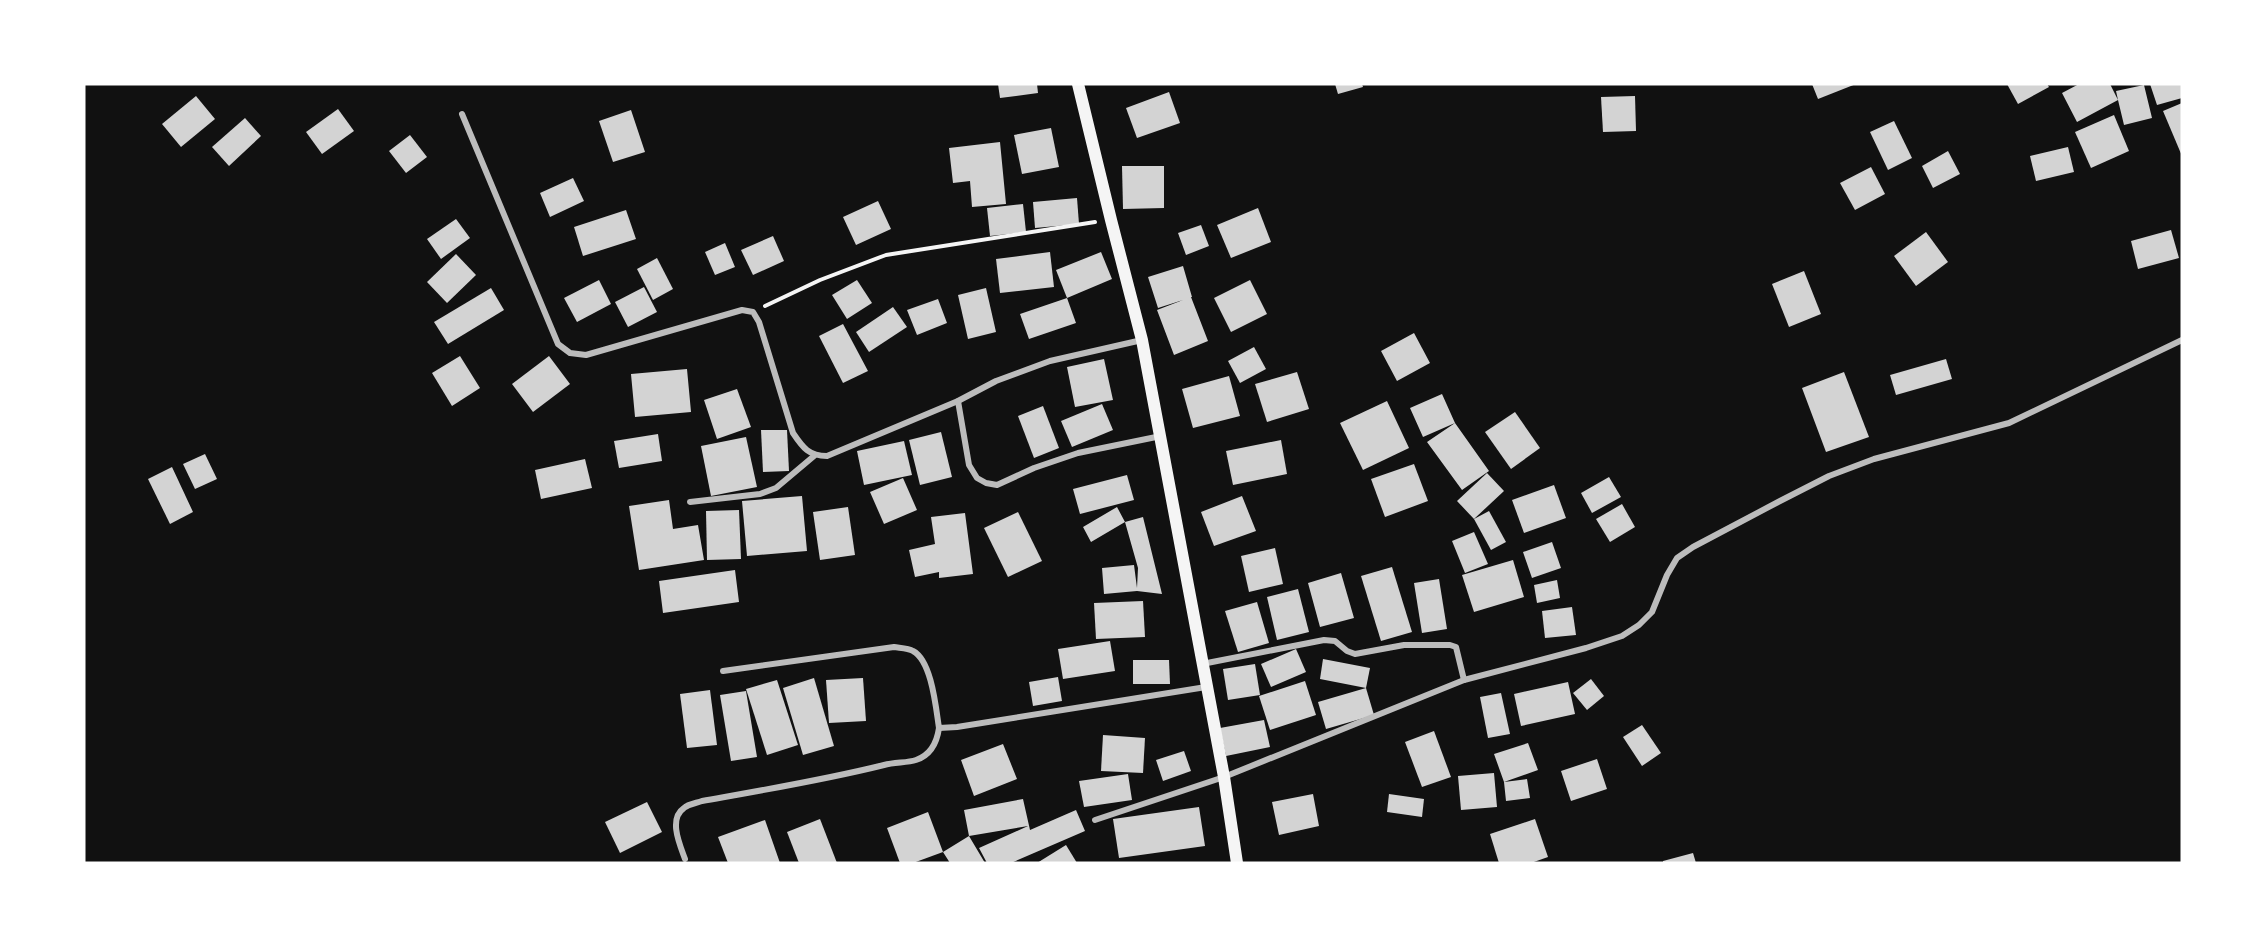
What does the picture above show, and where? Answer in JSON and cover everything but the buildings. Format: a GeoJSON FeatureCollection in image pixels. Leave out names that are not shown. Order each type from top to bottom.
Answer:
{"type":"FeatureCollection","features":[{"type":"Feature","properties":{"kind":"main road"},"geometry":{"type":"LineString","coordinates":[[1078,84],[1142,340],[1224,777],[1237,863]]}},
{"type":"Feature","properties":{"kind":"street"},"geometry":{"type":"LineString","coordinates":[[462,114],[558,344],[570,353],[586,355],[742,310],[753,312],[759,322],[793,433],[803,449],[814,456],[827,456],[958,401],[996,381],[1050,361],[1142,340]]}},
{"type":"Feature","properties":{"kind":"street"},"geometry":{"type":"LineString","coordinates":[[1095,820],[1224,777],[1464,680],[1586,648],[1622,636],[1639,625],[1652,612],[1667,575],[1677,558],[1780,501],[1829,476],[1874,459],[2009,423],[2182,340]]}},
{"type":"Feature","properties":{"kind":"street"},"geometry":{"type":"LineString","coordinates":[[958,401],[969,465],[977,478],[997,485],[1034,468],[1077,453],[1161,436]]}},
{"type":"Feature","properties":{"kind":"street"},"geometry":{"type":"LineString","coordinates":[[690,502],[760,494],[776,488],[814,456]]}},
{"type":"Feature","properties":{"kind":"street"},"geometry":{"type":"LineString","coordinates":[[1202,664],[1324,640],[1335,641],[1347,651],[1355,654],[1404,645],[1450,645],[1456,647],[1459,652],[1464,680]]}},
{"type":"Feature","properties":{"kind":"street"},"geometry":{"type":"LineString","coordinates":[[685,859],[676,833],[676,817],[683,808],[702,801],[824,780],[890,763],[917,760],[930,751],[938,739],[939,728],[935,698],[924,664],[914,651],[894,647],[723,671]]}},
{"type":"Feature","properties":{"kind":"street"},"geometry":{"type":"LineString","coordinates":[[939,728],[1206,687]]}},
{"type":"Feature","properties":{"kind":"path"},"geometry":{"type":"LineString","coordinates":[[753,312],[820,280],[886,255],[1111,220]]}}]}
